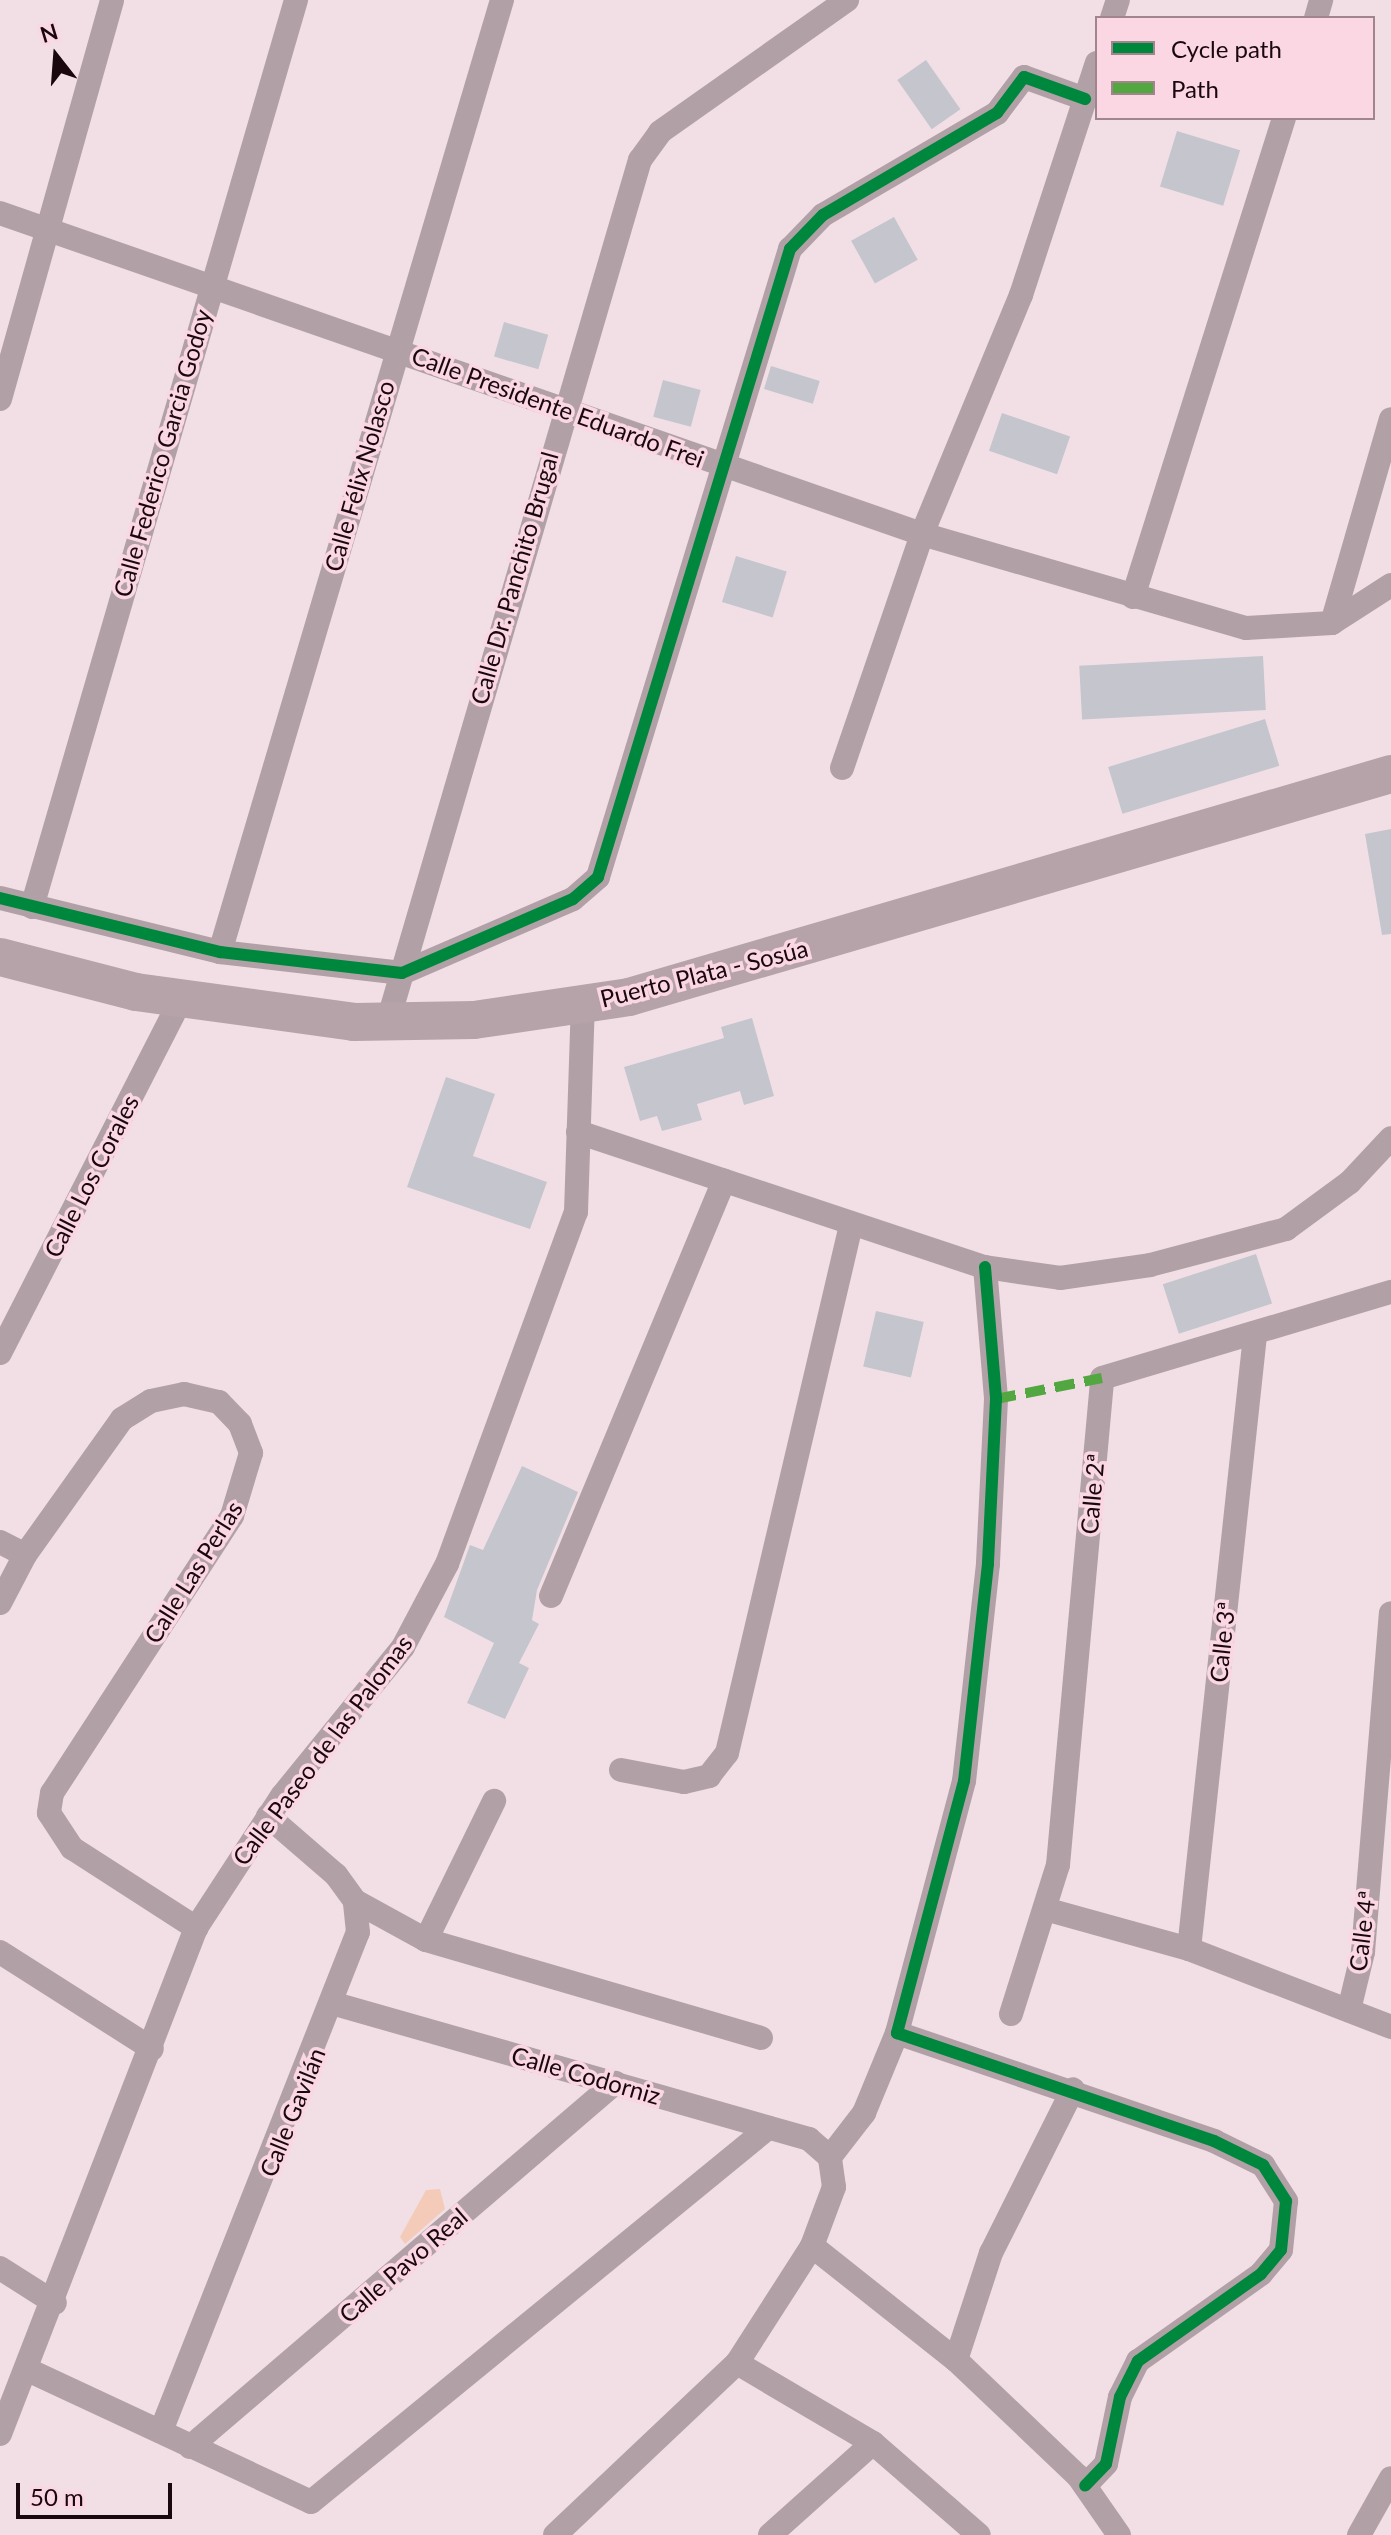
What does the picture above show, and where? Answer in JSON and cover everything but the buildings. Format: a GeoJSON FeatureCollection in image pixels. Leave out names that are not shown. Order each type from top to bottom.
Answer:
{"type":"FeatureCollection","features":[{"type":"Feature","properties":{"kind":"main road","name":"Puerto Plata - Sosúa"},"geometry":{"type":"LineString","coordinates":[[0,957],[182,998],[388,1021],[474,1020],[583,1004],[766,959],[1391,774]]}},
{"type":"Feature","properties":{"kind":"street"},"geometry":{"type":"LineString","coordinates":[[0,399],[112,0]]}},
{"type":"Feature","properties":{"kind":"street","name":"Calle Federico Garcia Godoy"},"geometry":{"type":"LineString","coordinates":[[32,907],[209,289],[296,0]]}},
{"type":"Feature","properties":{"kind":"street","name":"Calle Félix Nolasco"},"geometry":{"type":"LineString","coordinates":[[220,952],[396,349],[502,0]]}},
{"type":"Feature","properties":{"kind":"street","name":"Calle Dr. Panchito Brugal"},"geometry":{"type":"LineString","coordinates":[[388,1021],[562,411],[640,160],[660,132],[847,0]]}},
{"type":"Feature","properties":{"kind":"street"},"geometry":{"type":"LineString","coordinates":[[842,768],[922,534],[1021,295],[1095,69]]}},
{"type":"Feature","properties":{"kind":"street"},"geometry":{"type":"LineString","coordinates":[[0,898],[220,952],[402,973],[573,899],[598,877],[790,249],[805,228],[997,113],[1024,77],[1085,99]]}},
{"type":"Feature","properties":{"kind":"street"},"geometry":{"type":"LineString","coordinates":[[1133,597],[1283,120]]}},
{"type":"Feature","properties":{"kind":"street","name":"Calle Presidente Eduardo Frei"},"geometry":{"type":"LineString","coordinates":[[0,213],[209,289],[396,349],[562,411],[922,534],[1246,628],[1332,623],[1391,585]]}},
{"type":"Feature","properties":{"kind":"street"},"geometry":{"type":"LineString","coordinates":[[1332,623],[1391,419]]}},
{"type":"Feature","properties":{"kind":"street","name":"Calle Los Corales"},"geometry":{"type":"LineString","coordinates":[[0,1353],[182,998]]}},
{"type":"Feature","properties":{"kind":"street","name":"Calle Paseo de las Palomas"},"geometry":{"type":"LineString","coordinates":[[0,2434],[55,2303],[196,1928],[268,1816],[403,1647],[447,1564],[576,1212],[583,1004]]}},
{"type":"Feature","properties":{"kind":"street"},"geometry":{"type":"LineString","coordinates":[[578,1132],[985,1267],[1060,1278],[1150,1265],[1286,1229],[1350,1182],[1391,1138]]}},
{"type":"Feature","properties":{"kind":"street"},"geometry":{"type":"LineString","coordinates":[[551,1596],[724,1181]]}},
{"type":"Feature","properties":{"kind":"street"},"geometry":{"type":"LineString","coordinates":[[621,1770],[684,1782],[709,1776],[727,1753],[851,1225]]}},
{"type":"Feature","properties":{"kind":"street"},"geometry":{"type":"LineString","coordinates":[[555,2535],[737,2363],[812,2246],[834,2187],[830,2157],[864,2113],[897,2033],[966,1766],[996,1399],[985,1267]]}},
{"type":"Feature","properties":{"kind":"street","name":"Calle 2ª"},"geometry":{"type":"LineString","coordinates":[[1045,1909],[1058,1865],[1102,1378],[1255,1335],[1391,1292]]}},
{"type":"Feature","properties":{"kind":"street","name":"Calle 3ª"},"geometry":{"type":"LineString","coordinates":[[1189,1949],[1255,1335]]}},
{"type":"Feature","properties":{"kind":"street","name":"Calle Las Perlas"},"geometry":{"type":"LineString","coordinates":[[0,1603],[25,1555],[100,1445],[151,1401],[184,1394],[219,1402],[240,1424],[251,1453],[232,1516],[52,1793],[49,1813],[72,1848],[196,1928]]}},
{"type":"Feature","properties":{"kind":"street"},"geometry":{"type":"LineString","coordinates":[[0,1542],[25,1555]]}},
{"type":"Feature","properties":{"kind":"street","name":"Calle 4ª"},"geometry":{"type":"LineString","coordinates":[[1349,2010],[1363,1952],[1391,1613]]}},
{"type":"Feature","properties":{"kind":"street"},"geometry":{"type":"LineString","coordinates":[[426,1940],[494,1801]]}},
{"type":"Feature","properties":{"kind":"street"},"geometry":{"type":"LineString","coordinates":[[268,1816],[336,1875],[355,1901],[426,1940],[761,2038]]}},
{"type":"Feature","properties":{"kind":"street","name":"Calle Gavilán"},"geometry":{"type":"LineString","coordinates":[[161,2431],[335,2004],[358,1932],[355,1901]]}},
{"type":"Feature","properties":{"kind":"street"},"geometry":{"type":"LineString","coordinates":[[1011,2014],[1045,1909],[1189,1949],[1391,2027]]}},
{"type":"Feature","properties":{"kind":"street"},"geometry":{"type":"LineString","coordinates":[[0,1952],[152,2049]]}},
{"type":"Feature","properties":{"kind":"street","name":"Calle Codorniz"},"geometry":{"type":"LineString","coordinates":[[335,2004],[809,2139],[830,2157]]}},
{"type":"Feature","properties":{"kind":"street"},"geometry":{"type":"LineString","coordinates":[[897,2033],[1073,2089],[1263,2165],[1286,2201],[1281,2250],[1261,2274],[1138,2361],[1120,2397],[1106,2464],[1085,2486]]}},
{"type":"Feature","properties":{"kind":"street","name":"Calle Pavo Real"},"geometry":{"type":"LineString","coordinates":[[190,2447],[615,2083]]}},
{"type":"Feature","properties":{"kind":"street"},"geometry":{"type":"LineString","coordinates":[[956,2360],[991,2253],[1073,2089]]}},
{"type":"Feature","properties":{"kind":"street"},"geometry":{"type":"LineString","coordinates":[[28,2370],[311,2502],[768,2128]]}},
{"type":"Feature","properties":{"kind":"street"},"geometry":{"type":"LineString","coordinates":[[812,2246],[956,2360],[1085,2486],[1119,2535]]}},
{"type":"Feature","properties":{"kind":"street"},"geometry":{"type":"LineString","coordinates":[[0,2268],[55,2303]]}},
{"type":"Feature","properties":{"kind":"street"},"geometry":{"type":"LineString","coordinates":[[737,2363],[873,2443],[979,2535]]}},
{"type":"Feature","properties":{"kind":"street"},"geometry":{"type":"LineString","coordinates":[[770,2535],[873,2443]]}},
{"type":"Feature","properties":{"kind":"street"},"geometry":{"type":"LineString","coordinates":[[1359,2535],[1391,2478]]}},
{"type":"Feature","properties":{"kind":"shaded area"},"geometry":{"type":"Polygon","coordinates":[[[440,2189],[445,2209],[405,2244],[400,2237],[426,2190],[440,2189]]]}},
{"type":"Feature","properties":{"kind":"marked path"},"geometry":{"type":"LineString","coordinates":[[996,1399],[1102,1378]]}},
{"type":"Feature","properties":{"kind":"cycle path"},"geometry":{"type":"LineString","coordinates":[[0,898],[220,952],[402,973],[573,899],[598,877],[790,249],[823,215],[997,113],[1024,77],[1085,99]]}},
{"type":"Feature","properties":{"kind":"cycle path"},"geometry":{"type":"LineString","coordinates":[[985,1267],[996,1399],[988,1564],[964,1781],[897,2033],[1214,2141],[1263,2165],[1286,2201],[1281,2250],[1261,2274],[1138,2361],[1120,2397],[1106,2464],[1085,2486]]}}]}
